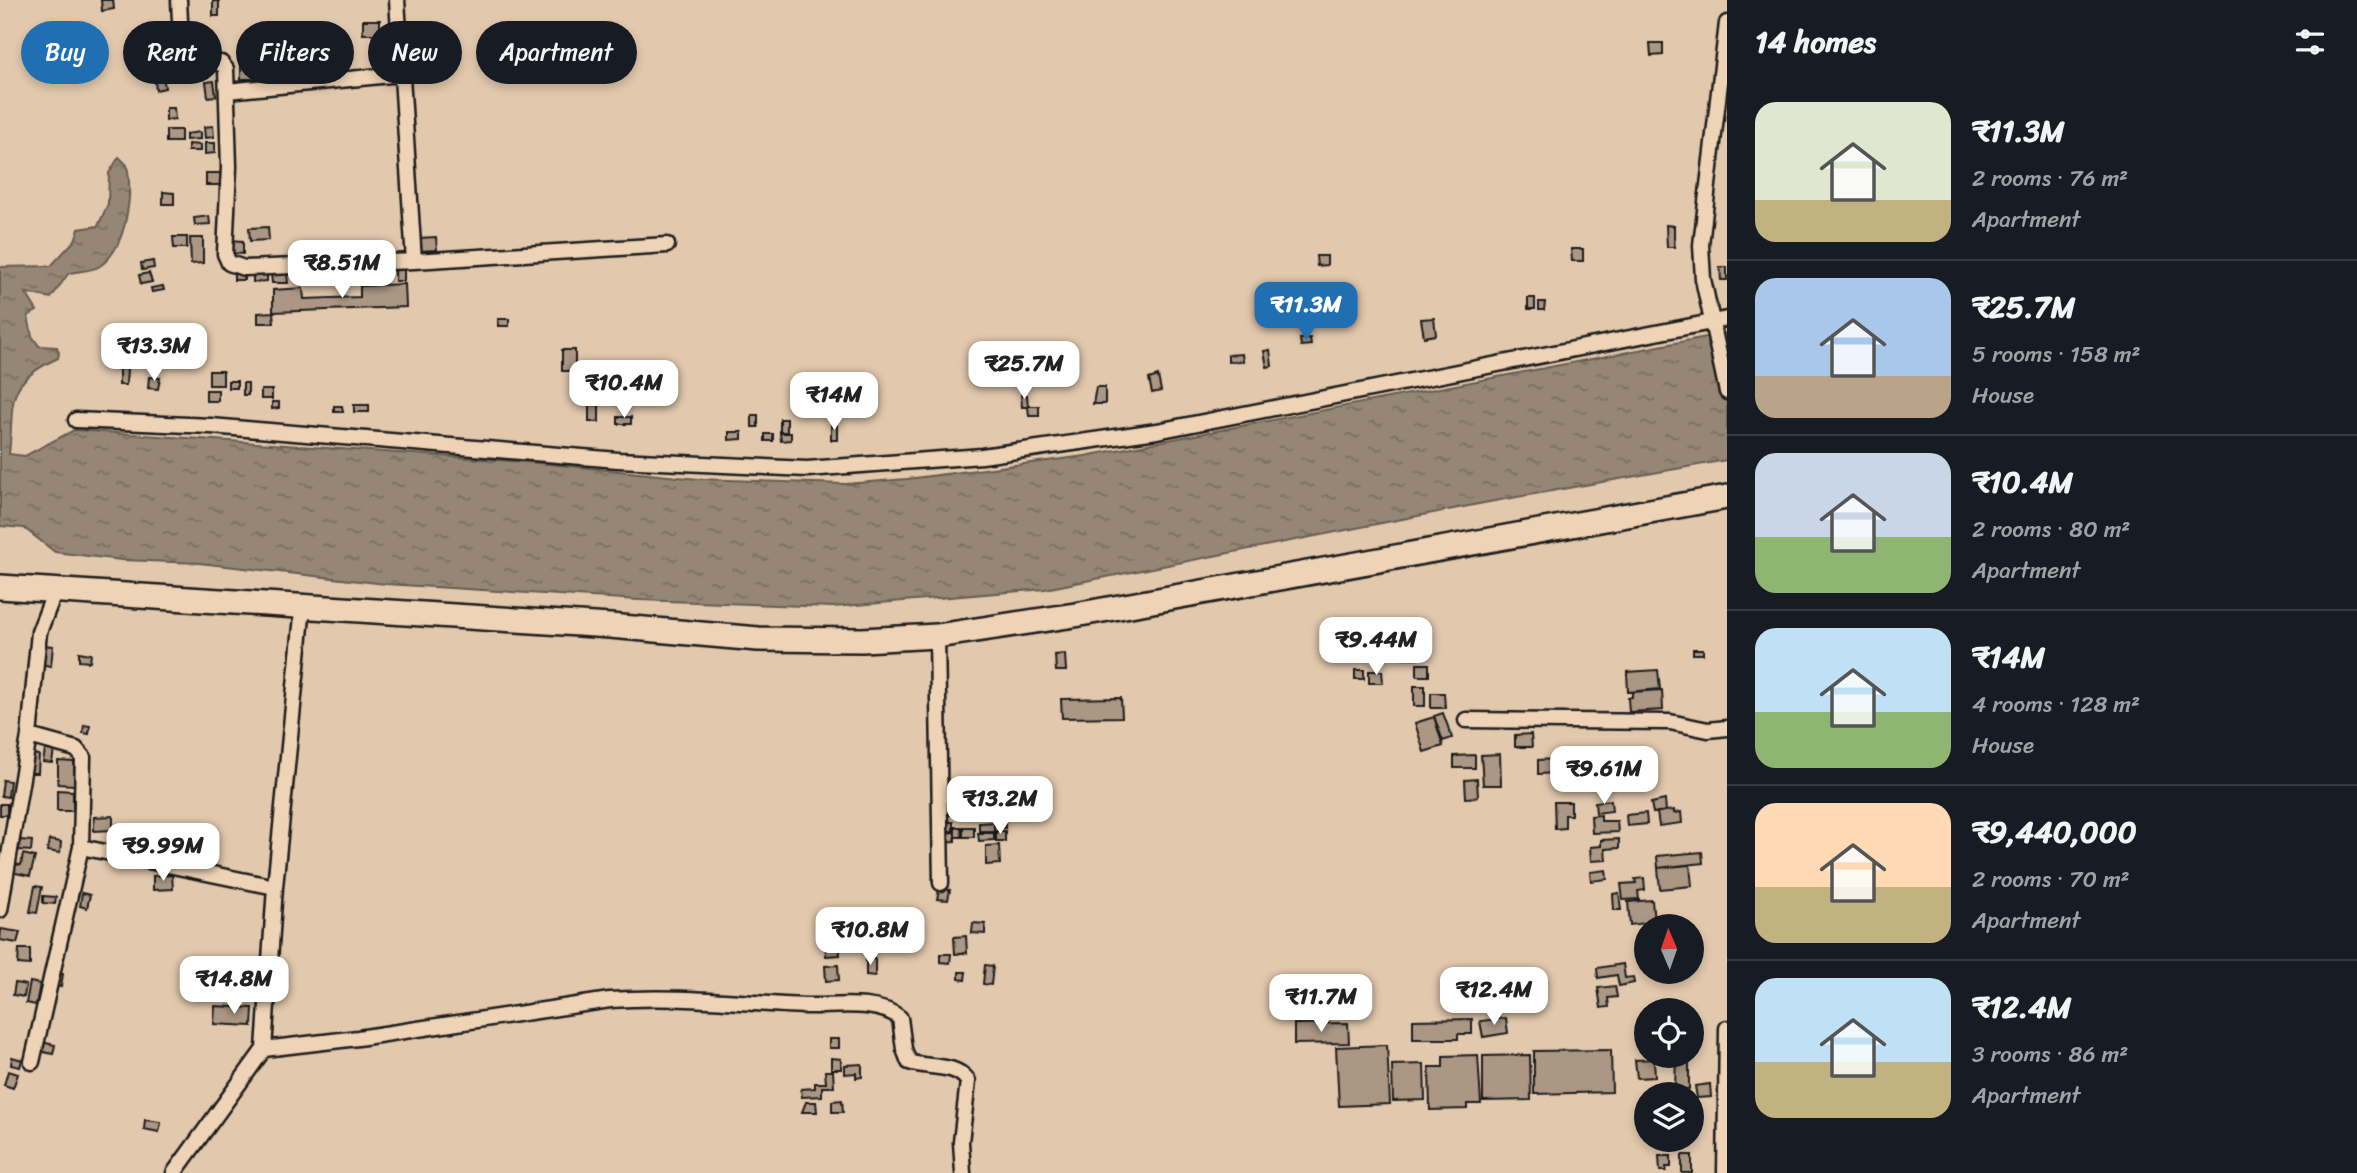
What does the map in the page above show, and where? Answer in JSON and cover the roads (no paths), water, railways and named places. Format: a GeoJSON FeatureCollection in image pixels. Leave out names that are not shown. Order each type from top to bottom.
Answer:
{"type":"FeatureCollection","features":[{"type":"Feature","properties":{"kind":"main road"},"geometry":{"type":"LineString","coordinates":[[0,587],[758,639],[862,640],[937,636],[1074,615],[1727,496]]}},
{"type":"Feature","properties":{"kind":"street"},"geometry":{"type":"LineString","coordinates":[[179,0],[182,63],[225,65],[229,167],[225,254],[229,263],[244,268],[414,261],[667,245]]}},
{"type":"Feature","properties":{"kind":"street"},"geometry":{"type":"LineString","coordinates":[[397,0],[398,21]]}},
{"type":"Feature","properties":{"kind":"street"},"geometry":{"type":"LineString","coordinates":[[1727,23],[1701,245],[1703,279],[1720,321],[1727,392]]}},
{"type":"Feature","properties":{"kind":"street"},"geometry":{"type":"LineString","coordinates":[[226,91],[368,77]]}},
{"type":"Feature","properties":{"kind":"street"},"geometry":{"type":"LineString","coordinates":[[402,84],[414,261]]}},
{"type":"Feature","properties":{"kind":"street"},"geometry":{"type":"LineString","coordinates":[[76,420],[211,426],[618,460],[807,469],[982,456],[1157,431],[1720,321]]}},
{"type":"Feature","properties":{"kind":"street"},"geometry":{"type":"LineString","coordinates":[[0,910],[29,736],[39,632],[47,591]]}},
{"type":"Feature","properties":{"kind":"street"},"geometry":{"type":"LineString","coordinates":[[174,1173],[264,1049],[275,887],[303,606]]}},
{"type":"Feature","properties":{"kind":"street"},"geometry":{"type":"LineString","coordinates":[[937,636],[941,883]]}},
{"type":"Feature","properties":{"kind":"street"},"geometry":{"type":"LineString","coordinates":[[1466,720],[1670,722],[1708,730],[1727,727]]}},
{"type":"Feature","properties":{"kind":"street"},"geometry":{"type":"LineString","coordinates":[[29,736],[76,749],[83,757],[81,847],[32,1062]]}},
{"type":"Feature","properties":{"kind":"street"},"geometry":{"type":"LineString","coordinates":[[81,847],[275,887]]}},
{"type":"Feature","properties":{"kind":"street"},"geometry":{"type":"LineString","coordinates":[[264,1049],[358,1038],[610,1000],[650,997],[839,1005],[893,1012],[900,1017],[904,1049],[909,1062],[953,1069],[962,1073],[968,1081],[961,1142],[963,1173]]}},
{"type":"Feature","properties":{"kind":"street"},"geometry":{"type":"LineString","coordinates":[[1724,1173],[1727,1028]]}},
{"type":"Feature","properties":{"kind":"water"},"geometry":{"type":"Polygon","coordinates":[[[119,157],[127,165],[128,205],[122,233],[109,257],[96,268],[68,274],[51,298],[26,293],[37,311],[28,316],[32,336],[39,346],[57,347],[59,353],[58,358],[40,367],[19,386],[12,408],[9,454],[25,456],[74,430],[539,463],[698,479],[845,484],[907,479],[1085,456],[1727,333],[1727,460],[1489,502],[1045,589],[833,607],[639,600],[386,584],[199,563],[121,560],[55,552],[24,528],[0,526],[0,267],[51,266],[75,240],[79,229],[98,226],[108,204],[109,173],[119,157]]]}}]}
